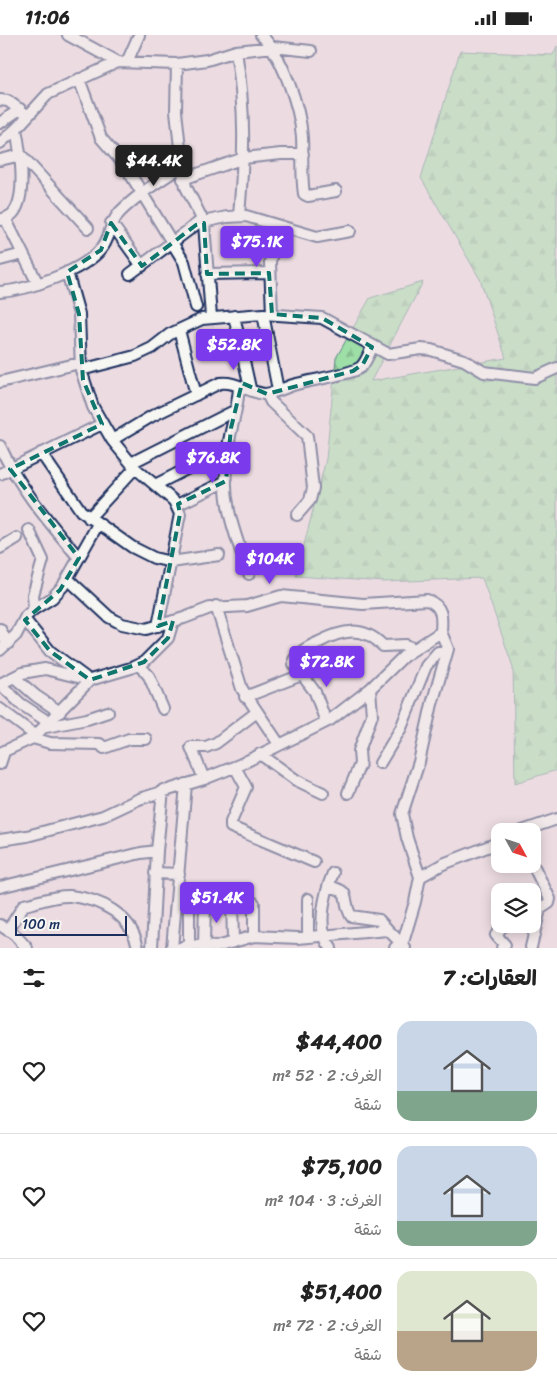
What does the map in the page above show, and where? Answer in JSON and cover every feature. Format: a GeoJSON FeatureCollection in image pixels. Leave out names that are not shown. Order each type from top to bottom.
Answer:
{"type":"FeatureCollection","features":[{"type":"Feature","properties":{"kind":"street"},"geometry":{"type":"LineString","coordinates":[[68,35],[123,62]]}},
{"type":"Feature","properties":{"kind":"street"},"geometry":{"type":"LineString","coordinates":[[123,62],[139,35]]}},
{"type":"Feature","properties":{"kind":"street"},"geometry":{"type":"LineString","coordinates":[[260,35],[272,47],[297,111],[303,154],[304,194],[308,196],[336,191]]}},
{"type":"Feature","properties":{"kind":"street"},"geometry":{"type":"LineString","coordinates":[[0,123],[24,112],[48,94],[79,79],[123,62],[177,64],[207,60],[236,51],[272,47],[311,51]]}},
{"type":"Feature","properties":{"kind":"street"},"geometry":{"type":"LineString","coordinates":[[236,51],[244,107],[244,159],[239,216]]}},
{"type":"Feature","properties":{"kind":"street"},"geometry":{"type":"LineString","coordinates":[[177,64],[176,111],[182,166],[184,179],[193,204],[204,223],[211,317]]}},
{"type":"Feature","properties":{"kind":"street"},"geometry":{"type":"LineString","coordinates":[[79,79],[101,138],[126,167],[173,242],[188,271],[196,307]]}},
{"type":"Feature","properties":{"kind":"street"},"geometry":{"type":"LineString","coordinates":[[0,100],[8,101],[24,112]]}},
{"type":"Feature","properties":{"kind":"street"},"geometry":{"type":"LineString","coordinates":[[0,143],[16,129],[24,112]]}},
{"type":"Feature","properties":{"kind":"street"},"geometry":{"type":"LineString","coordinates":[[16,129],[21,155],[17,206],[12,214],[2,219],[38,284]]}},
{"type":"Feature","properties":{"kind":"street"},"geometry":{"type":"LineString","coordinates":[[184,179],[244,159],[281,154],[303,154]]}},
{"type":"Feature","properties":{"kind":"street"},"geometry":{"type":"LineString","coordinates":[[0,160],[21,155]]}},
{"type":"Feature","properties":{"kind":"street"},"geometry":{"type":"LineString","coordinates":[[21,155],[88,228]]}},
{"type":"Feature","properties":{"kind":"street"},"geometry":{"type":"LineString","coordinates":[[0,293],[23,290],[67,272],[101,250],[111,223],[120,211],[182,166]]}},
{"type":"Feature","properties":{"kind":"street"},"geometry":{"type":"LineString","coordinates":[[130,274],[198,223],[239,216],[317,237],[350,231]]}},
{"type":"Feature","properties":{"kind":"street"},"geometry":{"type":"LineString","coordinates":[[111,223],[142,266]]}},
{"type":"Feature","properties":{"kind":"street"},"geometry":{"type":"LineString","coordinates":[[278,226],[272,251],[268,314],[278,390]]}},
{"type":"Feature","properties":{"kind":"street"},"geometry":{"type":"LineString","coordinates":[[0,260],[23,254]]}},
{"type":"Feature","properties":{"kind":"street"},"geometry":{"type":"LineString","coordinates":[[67,272],[79,314],[81,367],[88,394],[102,424],[112,440],[133,465],[177,505],[180,514],[158,626]]}},
{"type":"Feature","properties":{"kind":"street"},"geometry":{"type":"LineString","coordinates":[[207,274],[270,273]]}},
{"type":"Feature","properties":{"kind":"street"},"geometry":{"type":"LineString","coordinates":[[0,383],[135,356],[152,348],[179,330],[211,317],[268,314],[322,318],[372,347],[392,354],[421,349],[431,350],[464,361],[484,372],[535,378],[557,368]]}},
{"type":"Feature","properties":{"kind":"street"},"geometry":{"type":"LineString","coordinates":[[234,316],[244,388],[234,411],[228,448],[226,481],[228,512],[249,574]]}},
{"type":"Feature","properties":{"kind":"street"},"geometry":{"type":"LineString","coordinates":[[179,330],[196,395]]}},
{"type":"Feature","properties":{"kind":"street"},"geometry":{"type":"LineString","coordinates":[[112,440],[152,416],[220,383],[229,383],[257,393],[267,394],[306,380],[353,371],[363,364],[372,347]]}},
{"type":"Feature","properties":{"kind":"street"},"geometry":{"type":"LineString","coordinates":[[267,394],[271,402],[307,436],[313,488],[310,500],[297,515]]}},
{"type":"Feature","properties":{"kind":"street"},"geometry":{"type":"LineString","coordinates":[[4,647],[16,635],[34,609],[52,598],[68,579],[79,558],[93,521],[133,465],[234,411]]}},
{"type":"Feature","properties":{"kind":"street"},"geometry":{"type":"LineString","coordinates":[[0,474],[102,424]]}},
{"type":"Feature","properties":{"kind":"street"},"geometry":{"type":"LineString","coordinates":[[0,446],[10,469],[79,558]]}},
{"type":"Feature","properties":{"kind":"street"},"geometry":{"type":"LineString","coordinates":[[155,485],[228,448]]}},
{"type":"Feature","properties":{"kind":"street"},"geometry":{"type":"LineString","coordinates":[[41,453],[75,504],[93,521],[143,553],[171,561],[219,555]]}},
{"type":"Feature","properties":{"kind":"street"},"geometry":{"type":"LineString","coordinates":[[177,505],[226,481]]}},
{"type":"Feature","properties":{"kind":"street"},"geometry":{"type":"LineString","coordinates":[[29,530],[43,560],[33,595],[34,609]]}},
{"type":"Feature","properties":{"kind":"street"},"geometry":{"type":"LineString","coordinates":[[0,548],[17,538]]}},
{"type":"Feature","properties":{"kind":"street"},"geometry":{"type":"LineString","coordinates":[[68,579],[109,617],[122,623],[146,629],[216,606],[247,606],[281,596],[363,604],[423,599],[439,608],[442,619],[441,632],[448,647],[432,704],[419,762],[402,814],[407,838],[420,877],[415,902],[404,939],[400,946],[379,920],[351,916],[345,892],[328,886]]}},
{"type":"Feature","properties":{"kind":"street"},"geometry":{"type":"LineString","coordinates":[[216,606],[231,659],[245,697],[279,744]]}},
{"type":"Feature","properties":{"kind":"street"},"geometry":{"type":"LineString","coordinates":[[25,620],[50,651],[90,680]]}},
{"type":"Feature","properties":{"kind":"street"},"geometry":{"type":"LineString","coordinates":[[108,712],[87,719],[48,725],[21,704],[0,684],[26,672],[51,669],[82,680],[90,680],[139,665],[165,641],[173,621]]}},
{"type":"Feature","properties":{"kind":"street"},"geometry":{"type":"LineString","coordinates":[[0,629],[4,647]]}},
{"type":"Feature","properties":{"kind":"street"},"geometry":{"type":"LineString","coordinates":[[326,722],[315,692],[304,674],[294,664],[296,657],[340,632],[366,633],[382,646],[406,645],[414,649]]}},
{"type":"Feature","properties":{"kind":"street"},"geometry":{"type":"LineString","coordinates":[[0,840],[27,836],[103,816],[163,790],[204,779],[235,767],[326,722],[370,689],[414,649],[441,632]]}},
{"type":"Feature","properties":{"kind":"street"},"geometry":{"type":"LineString","coordinates":[[380,763],[404,721],[426,666],[438,652],[447,652]]}},
{"type":"Feature","properties":{"kind":"street"},"geometry":{"type":"LineString","coordinates":[[139,665],[149,676],[164,709]]}},
{"type":"Feature","properties":{"kind":"street"},"geometry":{"type":"LineString","coordinates":[[245,697],[304,674]]}},
{"type":"Feature","properties":{"kind":"street"},"geometry":{"type":"LineString","coordinates":[[14,677],[36,696],[60,712]]}},
{"type":"Feature","properties":{"kind":"street"},"geometry":{"type":"LineString","coordinates":[[0,764],[2,752],[34,737],[48,725],[90,680]]}},
{"type":"Feature","properties":{"kind":"street"},"geometry":{"type":"LineString","coordinates":[[348,793],[360,765],[360,751],[372,715],[370,689]]}},
{"type":"Feature","properties":{"kind":"street"},"geometry":{"type":"LineString","coordinates":[[0,709],[34,737],[46,743],[100,744],[103,748],[128,739],[146,739]]}},
{"type":"Feature","properties":{"kind":"street"},"geometry":{"type":"LineString","coordinates":[[204,779],[191,747],[206,747],[216,743],[257,712]]}},
{"type":"Feature","properties":{"kind":"street"},"geometry":{"type":"LineString","coordinates":[[260,754],[296,780],[323,793]]}},
{"type":"Feature","properties":{"kind":"street"},"geometry":{"type":"LineString","coordinates":[[235,767],[246,787],[231,822],[232,827],[314,862]]}},
{"type":"Feature","properties":{"kind":"street"},"geometry":{"type":"LineString","coordinates":[[172,948],[186,784]]}},
{"type":"Feature","properties":{"kind":"street"},"geometry":{"type":"LineString","coordinates":[[152,948],[156,895],[155,873],[163,790]]}},
{"type":"Feature","properties":{"kind":"street"},"geometry":{"type":"LineString","coordinates":[[541,824],[557,819]]}},
{"type":"Feature","properties":{"kind":"street"},"geometry":{"type":"LineString","coordinates":[[420,877],[443,864],[491,845]]}},
{"type":"Feature","properties":{"kind":"street"},"geometry":{"type":"LineString","coordinates":[[0,887],[141,853],[157,851]]}},
{"type":"Feature","properties":{"kind":"street"},"geometry":{"type":"LineString","coordinates":[[155,873],[179,874]]}},
{"type":"Feature","properties":{"kind":"street"},"geometry":{"type":"LineString","coordinates":[[331,948],[324,935],[325,902],[333,873]]}},
{"type":"Feature","properties":{"kind":"street"},"geometry":{"type":"LineString","coordinates":[[537,873],[550,899],[549,903],[541,906]]}},
{"type":"Feature","properties":{"kind":"street"},"geometry":{"type":"LineString","coordinates":[[27,948],[4,927],[24,905],[69,896],[103,904],[113,909],[136,935],[138,948]]}},
{"type":"Feature","properties":{"kind":"street"},"geometry":{"type":"LineString","coordinates":[[308,899],[308,936]]}},
{"type":"Feature","properties":{"kind":"street"},"geometry":{"type":"LineString","coordinates":[[232,901],[237,943]]}},
{"type":"Feature","properties":{"kind":"street"},"geometry":{"type":"LineString","coordinates":[[204,945],[205,902]]}},
{"type":"Feature","properties":{"kind":"street"},"geometry":{"type":"LineString","coordinates":[[254,903],[254,936]]}},
{"type":"Feature","properties":{"kind":"street"},"geometry":{"type":"LineString","coordinates":[[189,909],[185,947],[204,945],[216,947],[237,943],[254,936],[298,938],[388,930]]}},
{"type":"Feature","properties":{"kind":"street"},"geometry":{"type":"LineString","coordinates":[[497,933],[496,935],[505,945],[502,948]]}},
{"type":"Feature","properties":{"kind":"street"},"geometry":{"type":"LineString","coordinates":[[534,948],[535,933]]}},
{"type":"Feature","properties":{"kind":"highlighted area"},"geometry":{"type":"Polygon","coordinates":[[[111,223],[142,266],[196,225],[204,223],[207,274],[269,273],[272,314],[322,318],[372,347],[363,364],[353,371],[267,394],[242,383],[231,428],[226,481],[178,504],[180,514],[158,626],[173,621],[168,638],[144,662],[90,680],[50,651],[25,620],[60,590],[79,558],[10,469],[102,424],[83,380],[79,314],[67,272],[101,250],[111,223]]]}},
{"type":"Feature","properties":{"kind":"green space"},"geometry":{"type":"Polygon","coordinates":[[[557,46],[557,770],[515,783],[513,667],[482,578],[385,582],[296,576],[326,459],[336,358],[370,298],[423,282],[371,381],[506,358],[480,279],[421,178],[460,51],[553,55],[557,46]]]}}]}
